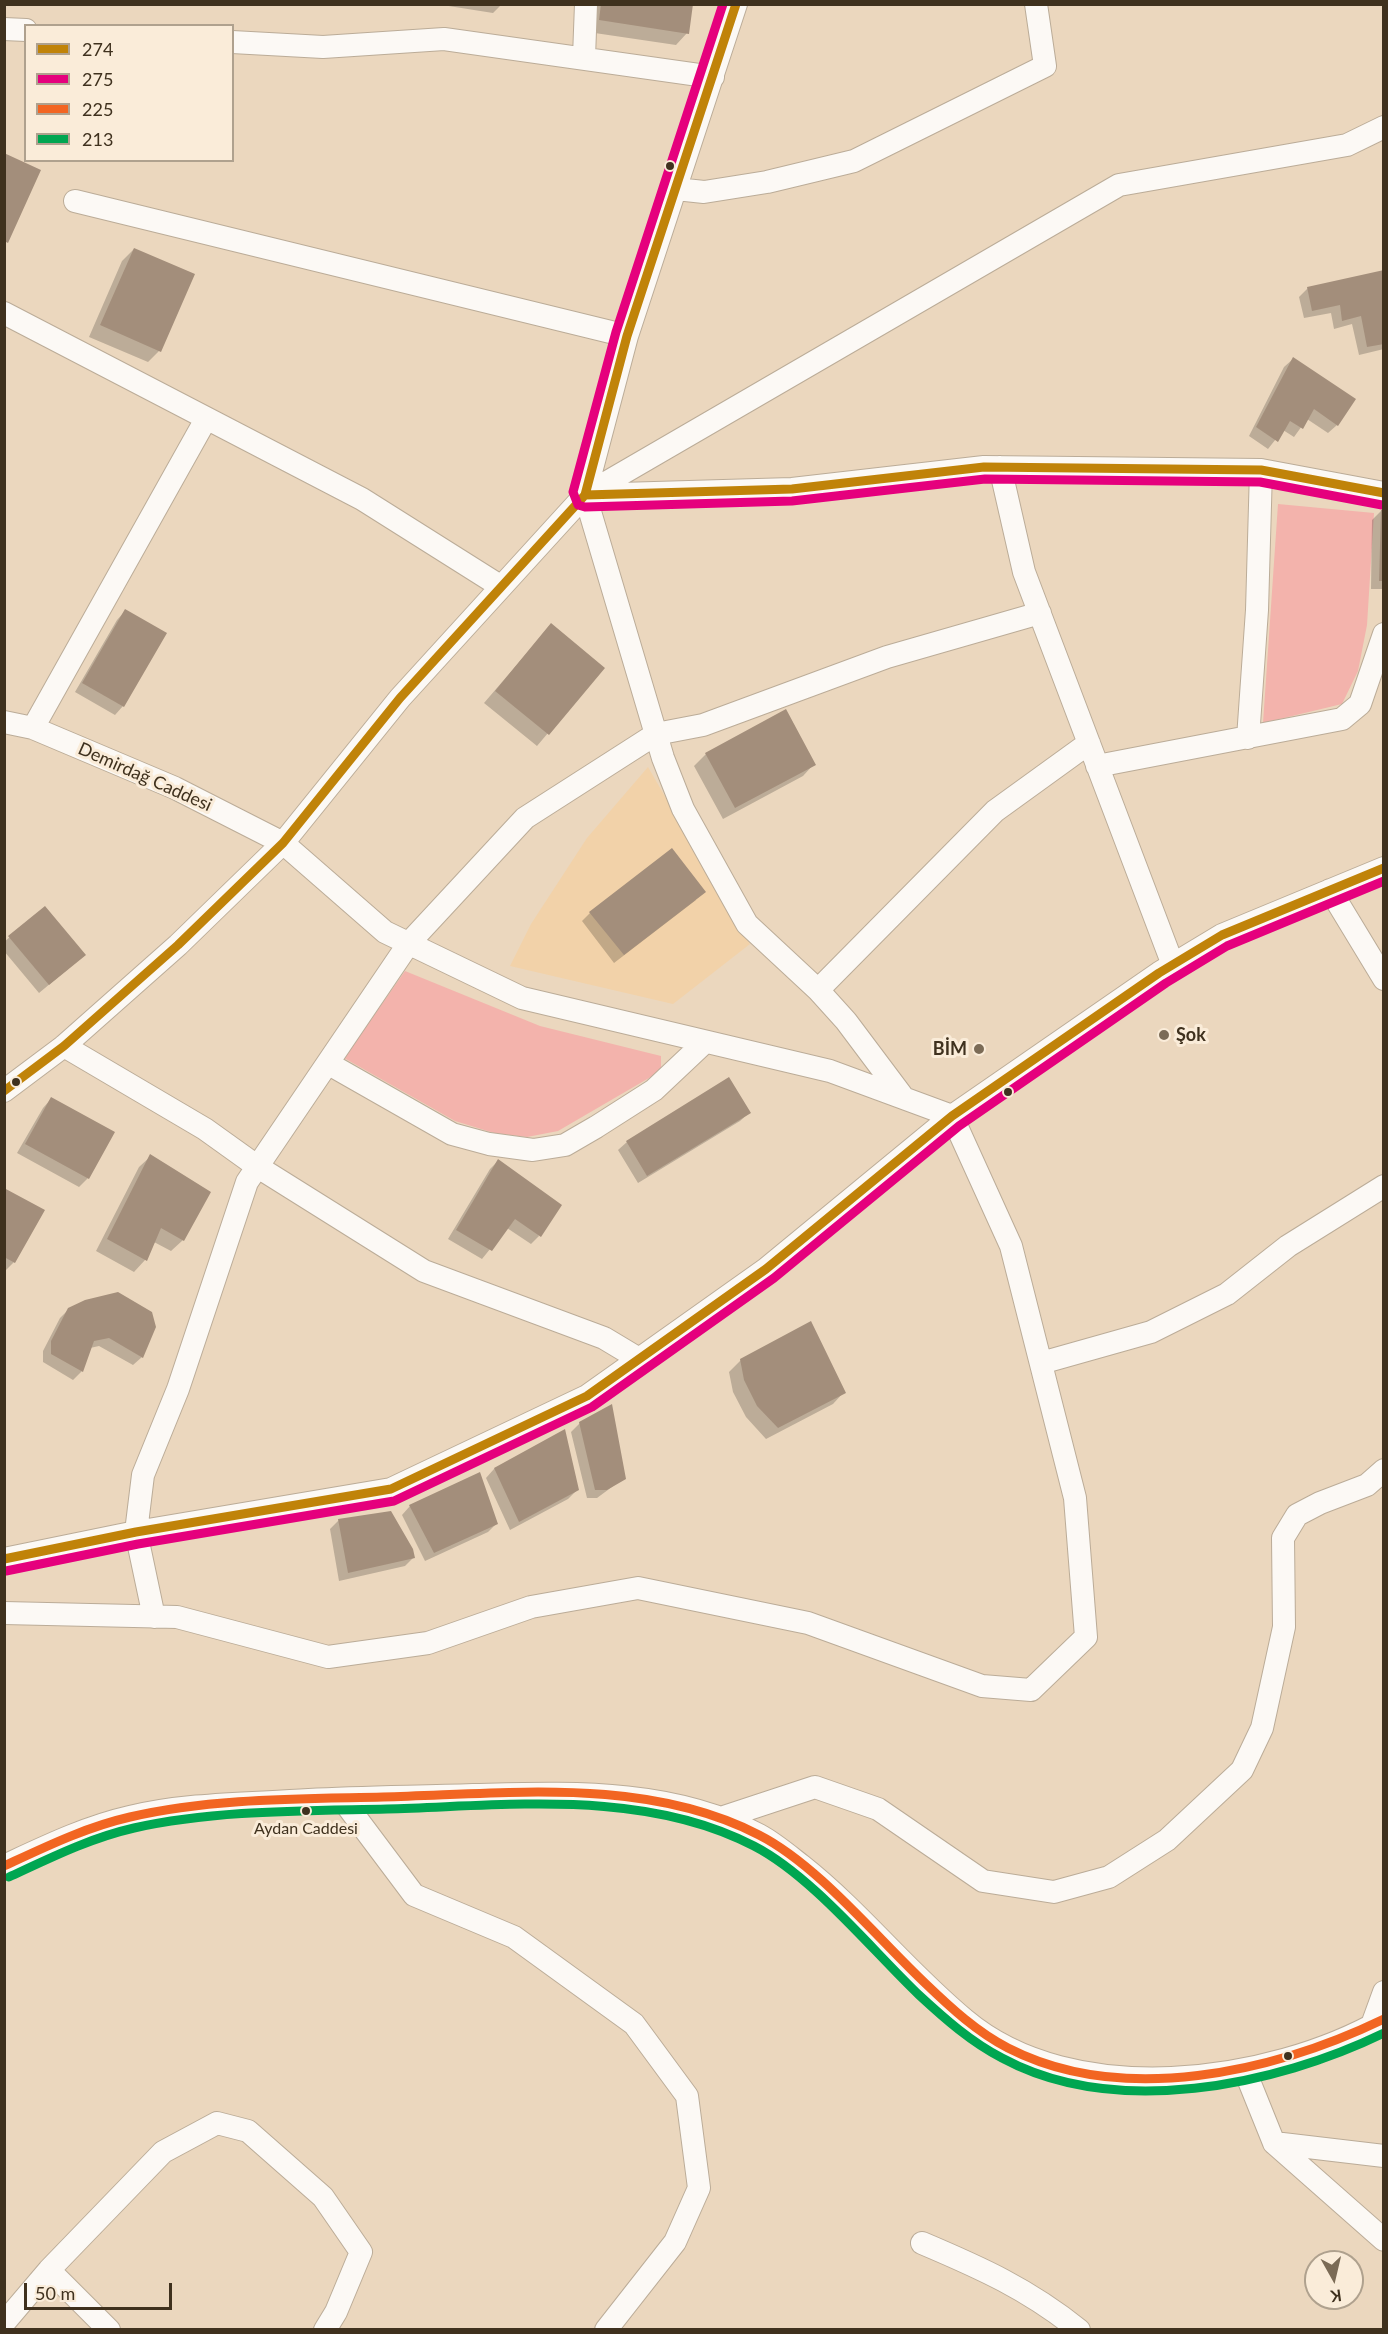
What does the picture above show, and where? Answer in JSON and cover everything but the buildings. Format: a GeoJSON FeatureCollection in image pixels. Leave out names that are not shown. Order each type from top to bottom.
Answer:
{"type":"FeatureCollection","features":[{"type":"Feature","properties":{"kind":"street"},"geometry":{"type":"LineString","coordinates":[[584,57],[586,4]]}},
{"type":"Feature","properties":{"kind":"street"},"geometry":{"type":"LineString","coordinates":[[736,4],[627,336],[585,495],[656,734],[683,809],[747,924],[818,990],[846,1021],[903,1097]]}},
{"type":"Feature","properties":{"kind":"street"},"geometry":{"type":"LineString","coordinates":[[676,189],[704,192],[767,182],[854,161],[1045,66],[1036,4]]}},
{"type":"Feature","properties":{"kind":"street"},"geometry":{"type":"LineString","coordinates":[[4,29],[24,30]]}},
{"type":"Feature","properties":{"kind":"street"},"geometry":{"type":"LineString","coordinates":[[234,42],[323,47],[444,39],[713,76]]}},
{"type":"Feature","properties":{"kind":"street"},"geometry":{"type":"LineString","coordinates":[[4,1091],[64,1046],[178,945],[283,843],[400,698],[585,495],[1119,185],[1347,145],[1383,127]]}},
{"type":"Feature","properties":{"kind":"street"},"geometry":{"type":"LineString","coordinates":[[75,201],[627,336]]}},
{"type":"Feature","properties":{"kind":"street"},"geometry":{"type":"LineString","coordinates":[[4,313],[362,499],[500,586]]}},
{"type":"Feature","properties":{"kind":"street"},"geometry":{"type":"LineString","coordinates":[[33,728],[206,419]]}},
{"type":"Feature","properties":{"kind":"street"},"geometry":{"type":"LineString","coordinates":[[585,495],[792,489],[1000,467],[1261,470],[1383,493]]}},
{"type":"Feature","properties":{"kind":"street"},"geometry":{"type":"LineString","coordinates":[[1000,467],[1024,572],[1173,964]]}},
{"type":"Feature","properties":{"kind":"street"},"geometry":{"type":"LineString","coordinates":[[1248,738],[1257,610],[1261,470]]}},
{"type":"Feature","properties":{"kind":"street"},"geometry":{"type":"LineString","coordinates":[[154,1617],[136,1532],[143,1475],[177,1389],[247,1182],[409,943],[525,818],[656,734],[703,725],[887,657],[1041,613]]}},
{"type":"Feature","properties":{"kind":"street"},"geometry":{"type":"LineString","coordinates":[[1097,766],[1342,719],[1360,704],[1383,634]]}},
{"type":"Feature","properties":{"kind":"street","name":"Demirdağ Caddesi"},"geometry":{"type":"LineString","coordinates":[[4,722],[33,728],[175,788],[283,843],[385,932],[522,998],[830,1071],[952,1116]]}},
{"type":"Feature","properties":{"kind":"street"},"geometry":{"type":"LineString","coordinates":[[818,990],[994,811],[1089,743]]}},
{"type":"Feature","properties":{"kind":"street"},"geometry":{"type":"LineString","coordinates":[[4,1559],[136,1532],[391,1489],[587,1396],[766,1269],[952,1116],[1173,964],[1222,935],[1383,868]]}},
{"type":"Feature","properties":{"kind":"street"},"geometry":{"type":"LineString","coordinates":[[1330,890],[1383,979]]}},
{"type":"Feature","properties":{"kind":"street"},"geometry":{"type":"LineString","coordinates":[[329,1064],[452,1134],[489,1144],[533,1150],[565,1145],[596,1127],[654,1090],[705,1042]]}},
{"type":"Feature","properties":{"kind":"street"},"geometry":{"type":"LineString","coordinates":[[64,1046],[205,1130],[258,1167],[424,1271],[604,1338],[639,1359]]}},
{"type":"Feature","properties":{"kind":"street"},"geometry":{"type":"LineString","coordinates":[[4,1613],[177,1617],[328,1657],[428,1643],[531,1607],[638,1588],[808,1623],[982,1686],[1031,1690],[1086,1637],[1075,1498],[1011,1246],[952,1116]]}},
{"type":"Feature","properties":{"kind":"street"},"geometry":{"type":"LineString","coordinates":[[1041,1363],[1150,1332],[1227,1294],[1288,1246],[1383,1186]]}},
{"type":"Feature","properties":{"kind":"street"},"geometry":{"type":"LineString","coordinates":[[721,1818],[815,1787],[878,1809],[983,1881],[1054,1892],[1109,1877],[1167,1840],[1242,1770],[1262,1728],[1284,1628],[1283,1538],[1297,1515],[1320,1503],[1366,1485],[1383,1470]]}},
{"type":"Feature","properties":{"kind":"street"},"geometry":{"type":"LineString","coordinates":[[4,1866],[54,1843],[130,1817],[178,1808],[342,1799],[587,1792],[660,1802],[721,1818],[761,1835],[823,1883],[964,2019],[996,2043],[1037,2062],[1070,2070],[1109,2075],[1155,2077],[1245,2071],[1312,2051],[1378,2022],[1383,1992]]}},
{"type":"Feature","properties":{"kind":"street"},"geometry":{"type":"LineString","coordinates":[[342,1799],[414,1895],[514,1937],[625,2017],[634,2024],[687,2096],[699,2188],[675,2242],[606,2330]]}},
{"type":"Feature","properties":{"kind":"street"},"geometry":{"type":"LineString","coordinates":[[1245,2071],[1274,2143],[1383,2240]]}},
{"type":"Feature","properties":{"kind":"street"},"geometry":{"type":"LineString","coordinates":[[4,2323],[49,2270],[163,2152],[217,2123],[248,2131],[323,2197],[361,2252],[336,2312],[325,2330]]}},
{"type":"Feature","properties":{"kind":"street"},"geometry":{"type":"LineString","coordinates":[[1274,2143],[1383,2156]]}},
{"type":"Feature","properties":{"kind":"street"},"geometry":{"type":"LineString","coordinates":[[922,2243],[1002,2277],[1051,2307],[1079,2330]]}},
{"type":"Feature","properties":{"kind":"street"},"geometry":{"type":"LineString","coordinates":[[49,2270],[109,2330]]}},
{"type":"Feature","properties":{"kind":"shaded area"},"geometry":{"type":"Polygon","coordinates":[[[1278,504],[1374,513],[1367,625],[1358,671],[1342,704],[1263,723],[1278,504]]]}},
{"type":"Feature","properties":{"kind":"shaded area"},"geometry":{"type":"Polygon","coordinates":[[[648,767],[750,944],[673,1004],[510,966],[531,924],[587,838],[648,767]]]}},
{"type":"Feature","properties":{"kind":"shaded area"},"geometry":{"type":"Polygon","coordinates":[[[405,971],[540,1026],[661,1056],[661,1071],[558,1131],[527,1137],[494,1133],[455,1121],[344,1058],[405,971]]]}},
{"type":"Feature","properties":{"kind":"transit line","name":"275"},"geometry":{"type":"LineString","coordinates":[[723,4],[616,332],[573,492],[578,505],[585,507],[792,501],[985,479],[1260,482],[1382,505]]}},
{"type":"Feature","properties":{"kind":"transit line","name":"274"},"geometry":{"type":"LineString","coordinates":[[4,1091],[64,1046],[178,945],[283,843],[400,698],[585,495],[627,336],[736,4]]}},
{"type":"Feature","properties":{"kind":"transit line","name":"274"},"geometry":{"type":"LineString","coordinates":[[585,495],[792,489],[984,467],[1261,470],[1384,493]]}},
{"type":"Feature","properties":{"kind":"transit line","name":"274"},"geometry":{"type":"LineString","coordinates":[[4,1559],[136,1532],[391,1489],[587,1396],[766,1269],[952,1116],[1159,973],[1222,935],[1384,868]]}},
{"type":"Feature","properties":{"kind":"transit line","name":"275"},"geometry":{"type":"LineString","coordinates":[[6,1571],[138,1544],[394,1501],[592,1407],[774,1278],[959,1126],[1166,983],[1227,946],[1384,881]]}},
{"type":"Feature","properties":{"kind":"transit line","name":"225"},"geometry":{"type":"LineString","coordinates":[[4,1866],[98,1826],[130,1817],[192,1806],[288,1799],[526,1792],[623,1796],[670,1804],[715,1816],[759,1835],[781,1848],[825,1883],[926,1984],[965,2019],[1008,2048],[1053,2066],[1100,2076],[1149,2079],[1198,2076],[1247,2067],[1295,2054],[1341,2038],[1384,2019]]}},
{"type":"Feature","properties":{"kind":"transit line","name":"213"},"geometry":{"type":"LineString","coordinates":[[9,1877],[102,1837],[134,1828],[196,1818],[291,1811],[527,1804],[621,1808],[667,1815],[711,1828],[754,1846],[776,1859],[819,1894],[919,1995],[959,2030],[1002,2058],[1046,2077],[1094,2087],[1144,2091],[1194,2088],[1245,2080],[1294,2068],[1341,2052],[1384,2033]]}},
{"type":"Feature","properties":{"kind":"place","name":"Şok"},"geometry":{"type":"Point","coordinates":[1164,1035]}},
{"type":"Feature","properties":{"kind":"place","name":"BİM"},"geometry":{"type":"Point","coordinates":[979,1049]}},
{"type":"Feature","properties":{"kind":"place","name":"Aydan Caddesi"},"geometry":{"type":"Point","coordinates":[306,1811]}}]}
